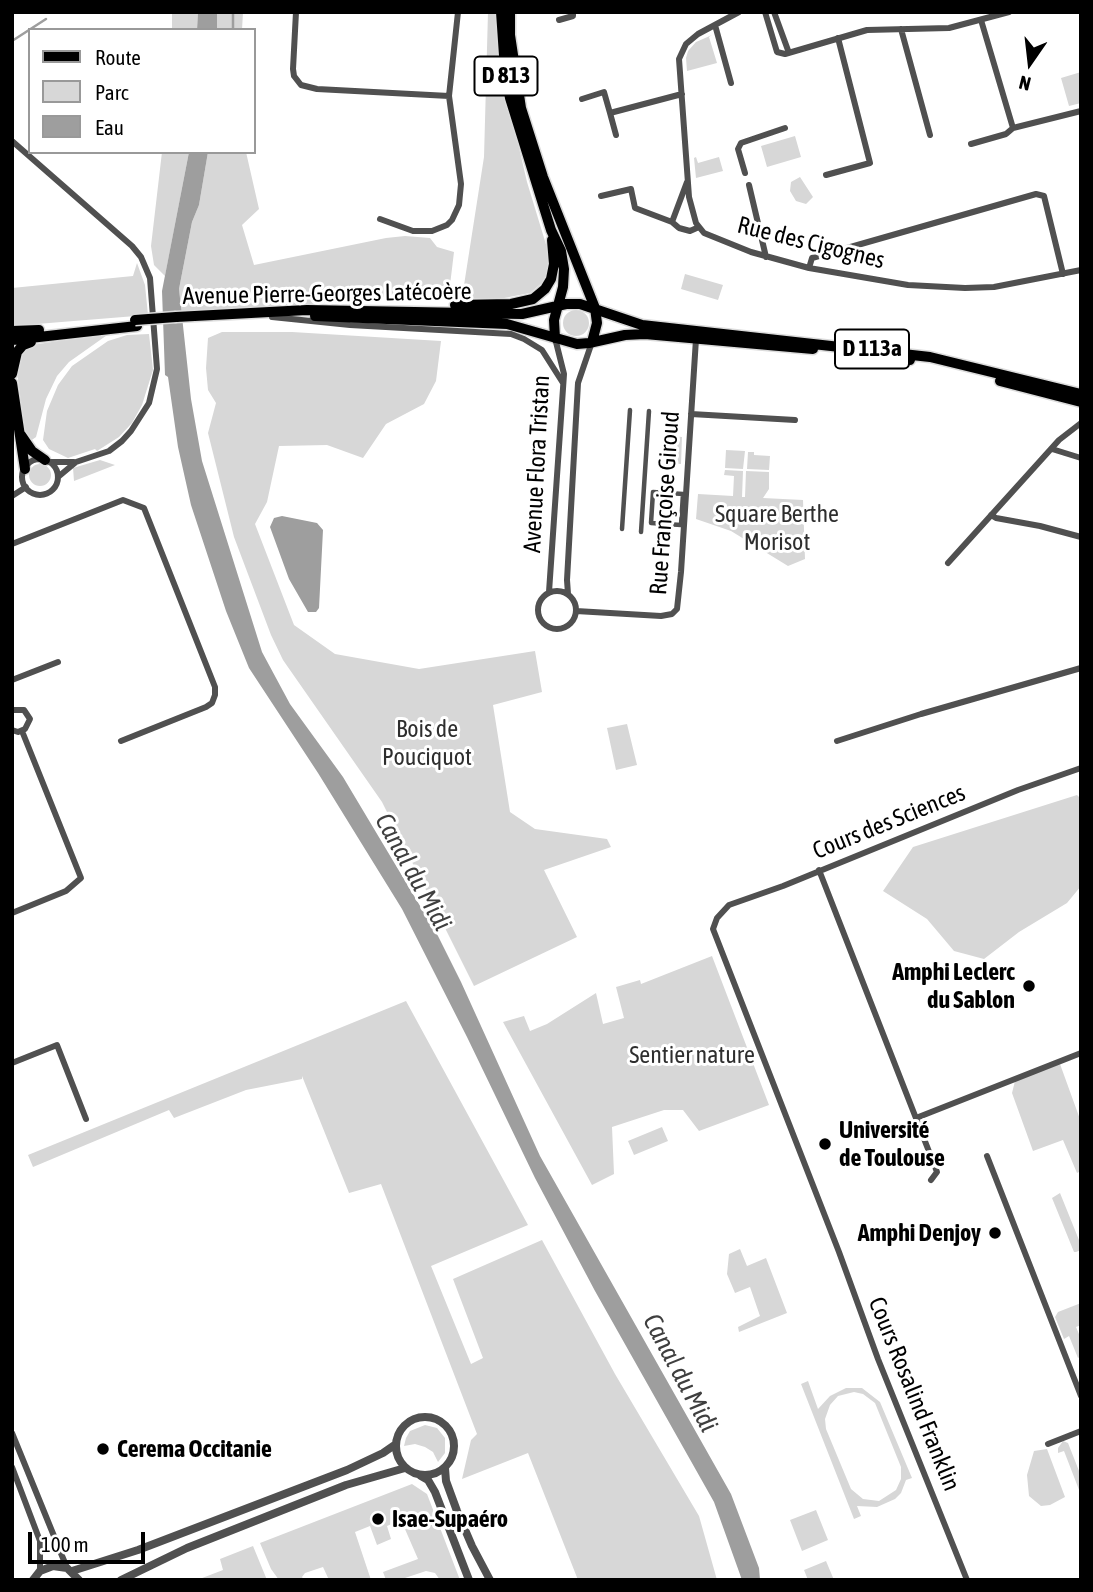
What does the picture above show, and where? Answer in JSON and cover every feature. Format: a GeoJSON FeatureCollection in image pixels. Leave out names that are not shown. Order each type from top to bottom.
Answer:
{"type":"FeatureCollection","features":[{"type":"Feature","properties":{"kind":"main road","name":"D 813"},"geometry":{"type":"LineString","coordinates":[[501,12],[510,98],[551,230],[561,251],[564,269],[563,287],[554,325],[555,338]]}},
{"type":"Feature","properties":{"kind":"main road","name":"D 813"},"geometry":{"type":"LineString","coordinates":[[510,12],[510,35],[521,108],[559,220],[595,308],[597,323],[592,342]]}},
{"type":"Feature","properties":{"kind":"main road"},"geometry":{"type":"LineString","coordinates":[[346,310],[511,304],[533,299],[548,285],[553,272],[551,230]]}},
{"type":"Feature","properties":{"kind":"main road"},"geometry":{"type":"LineString","coordinates":[[559,305],[580,304],[595,308]]}},
{"type":"Feature","properties":{"kind":"main road","name":"Avenue Pierre-Georges Latécoère"},"geometry":{"type":"LineString","coordinates":[[12,333],[346,310],[522,314],[559,305]]}},
{"type":"Feature","properties":{"kind":"main road","name":"D 113a"},"geometry":{"type":"LineString","coordinates":[[595,308],[642,325],[918,355],[1054,391]]}},
{"type":"Feature","properties":{"kind":"main road","name":"Avenue Pierre-Georges Latécoère"},"geometry":{"type":"LineString","coordinates":[[212,318],[309,316],[501,323],[555,338]]}},
{"type":"Feature","properties":{"kind":"main road","name":"Avenue Pierre-Georges Latécoère"},"geometry":{"type":"LineString","coordinates":[[12,340],[136,323]]}},
{"type":"Feature","properties":{"kind":"main road"},"geometry":{"type":"LineString","coordinates":[[12,374],[14,356],[23,345],[86,331]]}},
{"type":"Feature","properties":{"kind":"main road","name":"D 113a"},"geometry":{"type":"LineString","coordinates":[[592,342],[632,334],[917,361],[1054,391]]}},
{"type":"Feature","properties":{"kind":"main road"},"geometry":{"type":"LineString","coordinates":[[555,338],[577,344],[592,342]]}},
{"type":"Feature","properties":{"kind":"main road"},"geometry":{"type":"LineString","coordinates":[[12,383],[25,469]]}},
{"type":"Feature","properties":{"kind":"main road"},"geometry":{"type":"LineString","coordinates":[[1054,391],[1081,394]]}},
{"type":"Feature","properties":{"kind":"main road"},"geometry":{"type":"LineString","coordinates":[[1054,391],[1081,402]]}},
{"type":"Feature","properties":{"kind":"main road"},"geometry":{"type":"LineString","coordinates":[[21,435],[33,451],[47,461]]}},
{"type":"Feature","properties":{"kind":"street"},"geometry":{"type":"LineString","coordinates":[[296,12],[293,69],[294,76],[301,85],[317,89],[449,96]]}},
{"type":"Feature","properties":{"kind":"street"},"geometry":{"type":"LineString","coordinates":[[380,219],[404,229],[423,232],[441,229],[456,213],[461,184],[449,96],[458,12]]}},
{"type":"Feature","properties":{"kind":"street"},"geometry":{"type":"LineString","coordinates":[[559,20],[573,16],[573,12]]}},
{"type":"Feature","properties":{"kind":"street"},"geometry":{"type":"LineString","coordinates":[[699,227],[693,214],[688,181],[680,59],[682,51],[698,34],[739,12]]}},
{"type":"Feature","properties":{"kind":"street"},"geometry":{"type":"LineString","coordinates":[[765,12],[778,52],[789,53],[867,30],[949,28],[1009,12]]}},
{"type":"Feature","properties":{"kind":"street"},"geometry":{"type":"LineString","coordinates":[[774,12],[789,53]]}},
{"type":"Feature","properties":{"kind":"street"},"geometry":{"type":"LineString","coordinates":[[981,20],[1013,128]]}},
{"type":"Feature","properties":{"kind":"street"},"geometry":{"type":"LineString","coordinates":[[715,25],[732,83]]}},
{"type":"Feature","properties":{"kind":"street"},"geometry":{"type":"LineString","coordinates":[[901,29],[930,135]]}},
{"type":"Feature","properties":{"kind":"street"},"geometry":{"type":"LineString","coordinates":[[826,175],[870,163],[838,38]]}},
{"type":"Feature","properties":{"kind":"street"},"geometry":{"type":"LineString","coordinates":[[582,99],[604,92],[616,135]]}},
{"type":"Feature","properties":{"kind":"street"},"geometry":{"type":"LineString","coordinates":[[610,113],[682,94]]}},
{"type":"Feature","properties":{"kind":"street"},"geometry":{"type":"LineString","coordinates":[[971,144],[1006,134],[1013,128],[1081,111]]}},
{"type":"Feature","properties":{"kind":"street"},"geometry":{"type":"LineString","coordinates":[[745,173],[738,149],[741,143],[785,128]]}},
{"type":"Feature","properties":{"kind":"street"},"geometry":{"type":"LineString","coordinates":[[14,144],[132,246],[141,257],[150,278],[157,369],[149,403],[122,440],[109,451],[76,462],[47,461],[33,461],[25,469],[23,478],[26,487],[35,494],[47,494],[55,487],[57,471],[47,461]]}},
{"type":"Feature","properties":{"kind":"street"},"geometry":{"type":"LineString","coordinates":[[601,196],[631,189],[635,208],[672,222],[688,181]]}},
{"type":"Feature","properties":{"kind":"street"},"geometry":{"type":"LineString","coordinates":[[749,185],[766,257]]}},
{"type":"Feature","properties":{"kind":"street"},"geometry":{"type":"LineString","coordinates":[[809,268],[812,258],[1036,194],[1044,196],[1063,274]]}},
{"type":"Feature","properties":{"kind":"street","name":"Rue des Cigognes"},"geometry":{"type":"LineString","coordinates":[[672,222],[678,228],[690,231],[699,227],[710,237],[766,257],[809,268],[900,284],[956,288],[1010,286],[1081,270]]}},
{"type":"Feature","properties":{"kind":"street","name":"Avenue Pierre-Georges Latécoère"},"geometry":{"type":"LineString","coordinates":[[272,317],[350,325],[511,334],[542,351],[564,383]]}},
{"type":"Feature","properties":{"kind":"street","name":"Avenue Flora Tristan"},"geometry":{"type":"LineString","coordinates":[[550,592],[564,383],[555,338]]}},
{"type":"Feature","properties":{"kind":"street","name":"Rue Françoise Giroud"},"geometry":{"type":"LineString","coordinates":[[576,611],[661,616],[669,615],[677,609],[696,339]]}},
{"type":"Feature","properties":{"kind":"street","name":"Avenue Flora Tristan"},"geometry":{"type":"LineString","coordinates":[[568,594],[578,383],[592,342]]}},
{"type":"Feature","properties":{"kind":"street"},"geometry":{"type":"LineString","coordinates":[[622,529],[630,410]]}},
{"type":"Feature","properties":{"kind":"street"},"geometry":{"type":"LineString","coordinates":[[641,532],[649,411]]}},
{"type":"Feature","properties":{"kind":"street"},"geometry":{"type":"LineString","coordinates":[[691,414],[795,420]]}},
{"type":"Feature","properties":{"kind":"street"},"geometry":{"type":"LineString","coordinates":[[948,563],[1052,449],[1081,423]]}},
{"type":"Feature","properties":{"kind":"street"},"geometry":{"type":"LineString","coordinates":[[1052,449],[1081,458]]}},
{"type":"Feature","properties":{"kind":"street"},"geometry":{"type":"LineString","coordinates":[[58,477],[76,462]]}},
{"type":"Feature","properties":{"kind":"street"},"geometry":{"type":"LineString","coordinates":[[12,496],[26,487]]}},
{"type":"Feature","properties":{"kind":"street"},"geometry":{"type":"LineString","coordinates":[[653,492],[683,494],[681,525],[652,523],[653,492]]}},
{"type":"Feature","properties":{"kind":"street"},"geometry":{"type":"LineString","coordinates":[[12,544],[123,500],[144,508],[215,687],[215,695],[212,703],[206,707],[121,741]]}},
{"type":"Feature","properties":{"kind":"street"},"geometry":{"type":"LineString","coordinates":[[991,515],[1081,537]]}},
{"type":"Feature","properties":{"kind":"street"},"geometry":{"type":"LineString","coordinates":[[558,591],[568,594],[573,600],[575,617],[567,626],[555,629],[547,626],[539,617],[538,606],[542,597],[558,591]]}},
{"type":"Feature","properties":{"kind":"street"},"geometry":{"type":"LineString","coordinates":[[12,680],[58,662]]}},
{"type":"Feature","properties":{"kind":"street"},"geometry":{"type":"LineString","coordinates":[[837,741],[1081,668]]}},
{"type":"Feature","properties":{"kind":"street"},"geometry":{"type":"LineString","coordinates":[[13,709],[24,710],[29,716],[30,723],[22,731]]}},
{"type":"Feature","properties":{"kind":"street"},"geometry":{"type":"LineString","coordinates":[[12,730],[22,731]]}},
{"type":"Feature","properties":{"kind":"street"},"geometry":{"type":"LineString","coordinates":[[12,913],[66,891],[80,878],[22,731]]}},
{"type":"Feature","properties":{"kind":"street","name":"Cours des Sciences"},"geometry":{"type":"LineString","coordinates":[[809,1176],[716,941],[713,929],[717,918],[726,907],[1018,790],[1081,768]]}},
{"type":"Feature","properties":{"kind":"street"},"geometry":{"type":"LineString","coordinates":[[819,870],[937,1172],[931,1180]]}},
{"type":"Feature","properties":{"kind":"street"},"geometry":{"type":"LineString","coordinates":[[12,1062],[57,1045],[86,1119]]}},
{"type":"Feature","properties":{"kind":"street"},"geometry":{"type":"LineString","coordinates":[[916,1118],[1081,1053]]}},
{"type":"Feature","properties":{"kind":"street"},"geometry":{"type":"LineString","coordinates":[[987,1156],[1081,1395]]}},
{"type":"Feature","properties":{"kind":"street","name":"Cours Rosalind Franklin"},"geometry":{"type":"LineString","coordinates":[[809,1176],[872,1345],[967,1580]]}},
{"type":"Feature","properties":{"kind":"street"},"geometry":{"type":"LineString","coordinates":[[421,1476],[433,1475],[445,1468],[454,1454],[450,1430],[438,1420],[424,1417],[412,1420],[399,1432],[397,1456],[405,1468],[428,1480],[435,1492],[469,1580]]}},
{"type":"Feature","properties":{"kind":"street"},"geometry":{"type":"LineString","coordinates":[[1048,1444],[1081,1431]]}},
{"type":"Feature","properties":{"kind":"street"},"geometry":{"type":"LineString","coordinates":[[12,1433],[70,1570],[79,1580]]}},
{"type":"Feature","properties":{"kind":"street"},"geometry":{"type":"LineString","coordinates":[[33,1580],[40,1571],[53,1566],[70,1570],[138,1550],[346,1470],[396,1444]]}},
{"type":"Feature","properties":{"kind":"street"},"geometry":{"type":"LineString","coordinates":[[12,1467],[40,1541],[40,1571]]}},
{"type":"Feature","properties":{"kind":"street"},"geometry":{"type":"LineString","coordinates":[[121,1580],[187,1548],[346,1485],[405,1468]]}},
{"type":"Feature","properties":{"kind":"street"},"geometry":{"type":"LineString","coordinates":[[445,1468],[446,1481],[457,1511],[490,1580]]}},
{"type":"Feature","properties":{"kind":"green space"},"geometry":{"type":"Polygon","coordinates":[[[172,12],[198,12],[197,28],[172,28],[172,12]]]}},
{"type":"Feature","properties":{"kind":"green space"},"geometry":{"type":"Polygon","coordinates":[[[217,12],[243,12],[242,28],[217,28],[217,12]]]}},
{"type":"Feature","properties":{"kind":"green space"},"geometry":{"type":"Polygon","coordinates":[[[488,12],[497,12],[503,79],[550,265],[543,282],[530,293],[504,298],[462,298],[484,157],[488,12]]]}},
{"type":"Feature","properties":{"kind":"green space"},"geometry":{"type":"Polygon","coordinates":[[[712,35],[709,37],[717,63],[687,71],[688,51],[696,42],[712,35]]]}},
{"type":"Feature","properties":{"kind":"green space"},"geometry":{"type":"Polygon","coordinates":[[[1081,72],[1081,103],[1069,106],[1061,78],[1081,72]]]}},
{"type":"Feature","properties":{"kind":"green space"},"geometry":{"type":"Polygon","coordinates":[[[795,136],[801,157],[767,167],[761,146],[795,136]]]}},
{"type":"Feature","properties":{"kind":"green space"},"geometry":{"type":"Polygon","coordinates":[[[162,154],[189,154],[165,276],[154,265],[151,246],[162,154]]]}},
{"type":"Feature","properties":{"kind":"green space"},"geometry":{"type":"Polygon","coordinates":[[[208,154],[246,154],[259,209],[242,225],[254,265],[386,238],[430,238],[437,247],[454,252],[450,285],[404,291],[374,300],[181,312],[179,289],[192,222],[199,205],[208,154]]]}},
{"type":"Feature","properties":{"kind":"green space"},"geometry":{"type":"Polygon","coordinates":[[[696,157],[698,163],[719,157],[723,171],[696,178],[696,157]]]}},
{"type":"Feature","properties":{"kind":"green space"},"geometry":{"type":"Polygon","coordinates":[[[800,177],[813,197],[806,204],[796,201],[790,191],[791,182],[800,177]]]}},
{"type":"Feature","properties":{"kind":"green space"},"geometry":{"type":"Polygon","coordinates":[[[137,263],[145,285],[148,315],[12,326],[12,288],[133,276],[137,263]]]}},
{"type":"Feature","properties":{"kind":"green space"},"geometry":{"type":"Polygon","coordinates":[[[685,274],[723,285],[718,300],[681,289],[685,274]]]}},
{"type":"Feature","properties":{"kind":"green space"},"geometry":{"type":"Polygon","coordinates":[[[576,310],[585,314],[589,323],[585,332],[576,336],[567,332],[563,323],[567,314],[576,310]]]}},
{"type":"Feature","properties":{"kind":"green space","name":"Bois de Pouciquot"},"geometry":{"type":"Polygon","coordinates":[[[222,332],[292,332],[441,341],[436,381],[424,404],[386,424],[363,458],[327,445],[279,446],[267,502],[255,524],[294,625],[335,654],[419,669],[535,651],[542,692],[493,705],[510,812],[535,829],[607,839],[611,847],[544,870],[577,937],[474,986],[382,802],[283,660],[271,635],[234,537],[208,433],[216,403],[208,390],[208,338],[222,332]]]}},
{"type":"Feature","properties":{"kind":"green space"},"geometry":{"type":"Polygon","coordinates":[[[110,333],[69,362],[57,376],[46,399],[36,437],[29,442],[25,434],[17,372],[19,355],[32,345],[110,333]]]}},
{"type":"Feature","properties":{"kind":"green space"},"geometry":{"type":"Polygon","coordinates":[[[149,334],[153,370],[142,405],[132,423],[119,437],[97,451],[95,449],[68,458],[49,449],[43,440],[47,411],[58,385],[72,366],[108,341],[127,335],[149,334]]]}},
{"type":"Feature","properties":{"kind":"green space"},"geometry":{"type":"Polygon","coordinates":[[[671,436],[682,437],[681,464],[668,463],[671,436]]]}},
{"type":"Feature","properties":{"kind":"green space"},"geometry":{"type":"Polygon","coordinates":[[[726,450],[745,451],[743,469],[725,468],[726,450]]]}},
{"type":"Feature","properties":{"kind":"green space"},"geometry":{"type":"Polygon","coordinates":[[[748,452],[770,456],[769,470],[747,469],[748,452]]]}},
{"type":"Feature","properties":{"kind":"green space"},"geometry":{"type":"Polygon","coordinates":[[[100,460],[115,465],[74,481],[73,468],[100,460]]]}},
{"type":"Feature","properties":{"kind":"green space"},"geometry":{"type":"Polygon","coordinates":[[[36,464],[44,464],[51,471],[51,479],[44,486],[36,486],[29,479],[29,471],[36,464]]]}},
{"type":"Feature","properties":{"kind":"green space","name":"Square Berthe Morisot"},"geometry":{"type":"Polygon","coordinates":[[[725,470],[743,471],[742,497],[745,497],[746,471],[769,472],[769,489],[763,498],[803,500],[805,559],[788,566],[731,531],[696,519],[698,494],[733,496],[734,476],[724,475],[725,470]]]}},
{"type":"Feature","properties":{"kind":"green space"},"geometry":{"type":"Polygon","coordinates":[[[627,724],[637,765],[616,770],[607,728],[627,724]]]}},
{"type":"Feature","properties":{"kind":"green space"},"geometry":{"type":"Polygon","coordinates":[[[1077,795],[1081,799],[1081,886],[1067,903],[1019,932],[984,959],[954,951],[927,919],[883,891],[913,847],[1077,795]]]}},
{"type":"Feature","properties":{"kind":"green space","name":"Sentier nature"},"geometry":{"type":"Polygon","coordinates":[[[712,956],[769,1105],[699,1131],[683,1110],[664,1110],[612,1127],[614,1174],[592,1185],[503,1022],[524,1016],[530,1031],[547,1024],[596,993],[603,1024],[624,1018],[616,987],[640,980],[641,984],[712,956]]]}},
{"type":"Feature","properties":{"kind":"green space"},"geometry":{"type":"Polygon","coordinates":[[[406,1001],[528,1225],[431,1266],[471,1364],[483,1358],[453,1279],[542,1240],[615,1374],[699,1516],[717,1580],[578,1580],[528,1453],[462,1479],[471,1440],[477,1434],[381,1184],[349,1193],[302,1076],[302,1079],[246,1090],[174,1118],[169,1110],[33,1167],[28,1155],[406,1001]]]}},
{"type":"Feature","properties":{"kind":"green space"},"geometry":{"type":"Polygon","coordinates":[[[1060,1064],[1081,1122],[1081,1171],[1077,1173],[1063,1140],[1033,1151],[1012,1093],[1015,1081],[1060,1064]]]}},
{"type":"Feature","properties":{"kind":"green space"},"geometry":{"type":"Polygon","coordinates":[[[662,1127],[668,1141],[634,1155],[628,1141],[662,1127]]]}},
{"type":"Feature","properties":{"kind":"green space"},"geometry":{"type":"Polygon","coordinates":[[[1060,1193],[1081,1245],[1081,1250],[1076,1252],[1052,1198],[1060,1193]]]}},
{"type":"Feature","properties":{"kind":"green space"},"geometry":{"type":"Polygon","coordinates":[[[740,1249],[747,1266],[766,1258],[787,1313],[739,1332],[738,1327],[760,1316],[750,1287],[735,1293],[727,1274],[729,1254],[740,1249]]]}},
{"type":"Feature","properties":{"kind":"green space"},"geometry":{"type":"Polygon","coordinates":[[[1081,1303],[1081,1325],[1076,1327],[1081,1339],[1081,1356],[1078,1358],[1069,1336],[1064,1339],[1055,1317],[1058,1312],[1081,1303]]]}},
{"type":"Feature","properties":{"kind":"green space"},"geometry":{"type":"Polygon","coordinates":[[[808,1381],[818,1409],[830,1396],[846,1388],[862,1388],[880,1402],[912,1478],[906,1480],[901,1493],[895,1499],[877,1507],[857,1506],[861,1516],[854,1519],[801,1384],[808,1381]],[[854,1392],[838,1396],[830,1405],[825,1419],[826,1429],[851,1489],[863,1499],[879,1501],[896,1490],[901,1479],[901,1467],[875,1403],[863,1394],[854,1392]]]}},
{"type":"Feature","properties":{"kind":"green space"},"geometry":{"type":"Polygon","coordinates":[[[425,1425],[437,1428],[445,1438],[445,1453],[438,1462],[433,1452],[425,1447],[415,1444],[404,1446],[410,1431],[425,1425]]]}},
{"type":"Feature","properties":{"kind":"green space"},"geometry":{"type":"Polygon","coordinates":[[[1063,1441],[1068,1443],[1081,1476],[1081,1495],[1064,1451],[1058,1453],[1063,1441]]]}},
{"type":"Feature","properties":{"kind":"green space"},"geometry":{"type":"Polygon","coordinates":[[[1047,1449],[1065,1497],[1050,1505],[1041,1506],[1029,1496],[1027,1475],[1034,1451],[1047,1449]]]}},
{"type":"Feature","properties":{"kind":"green space","name":"Isae-Supaéro"},"geometry":{"type":"Polygon","coordinates":[[[412,1484],[427,1494],[460,1580],[440,1580],[435,1573],[426,1571],[399,1580],[386,1580],[383,1572],[418,1559],[401,1520],[387,1526],[391,1539],[377,1545],[370,1526],[355,1532],[371,1580],[329,1580],[323,1567],[305,1573],[302,1577],[304,1580],[279,1580],[271,1569],[260,1543],[412,1484]]]}},
{"type":"Feature","properties":{"kind":"green space"},"geometry":{"type":"Polygon","coordinates":[[[816,1510],[828,1540],[802,1551],[790,1520],[816,1510]]]}},
{"type":"Feature","properties":{"kind":"green space"},"geometry":{"type":"Polygon","coordinates":[[[253,1546],[267,1580],[197,1580],[223,1570],[220,1559],[253,1546]]]}},
{"type":"Feature","properties":{"kind":"green space"},"geometry":{"type":"Polygon","coordinates":[[[826,1561],[834,1580],[808,1580],[804,1570],[826,1561]]]}},
{"type":"Feature","properties":{"kind":"water"},"geometry":{"type":"Polygon","coordinates":[[[198,12],[217,12],[217,28],[197,28],[198,12]]]}},
{"type":"Feature","properties":{"kind":"water"},"geometry":{"type":"Polygon","coordinates":[[[189,154],[208,154],[199,205],[192,222],[179,289],[191,399],[202,461],[262,652],[290,704],[343,777],[438,936],[540,1156],[731,1494],[759,1568],[760,1580],[742,1580],[714,1502],[595,1291],[535,1178],[402,909],[249,668],[226,611],[191,505],[178,447],[168,377],[165,375],[162,291],[189,154]]]}},
{"type":"Feature","properties":{"kind":"water"},"geometry":{"type":"Polygon","coordinates":[[[282,516],[317,523],[323,530],[319,608],[316,612],[308,612],[289,579],[270,527],[274,518],[282,516]]]}},
{"type":"Feature","properties":{"kind":"waterway"},"geometry":{"type":"LineString","coordinates":[[233,12],[233,28]]}},
{"type":"Feature","properties":{"kind":"waterway"},"geometry":{"type":"LineString","coordinates":[[32,28],[46,19]]}},
{"type":"Feature","properties":{"kind":"waterway"},"geometry":{"type":"LineString","coordinates":[[12,41],[28,31]]}},
{"type":"Feature","properties":{"kind":"place","name":"Amphi Leclerc du Sablon"},"geometry":{"type":"Point","coordinates":[1029,986]}},
{"type":"Feature","properties":{"kind":"place","name":"Université de Toulouse"},"geometry":{"type":"Point","coordinates":[825,1144]}},
{"type":"Feature","properties":{"kind":"place","name":"Amphi Denjoy"},"geometry":{"type":"Point","coordinates":[995,1233]}},
{"type":"Feature","properties":{"kind":"place","name":"Cerema Occitanie"},"geometry":{"type":"Point","coordinates":[103,1449]}},
{"type":"Feature","properties":{"kind":"place","name":"Isae-Supaéro"},"geometry":{"type":"Point","coordinates":[378,1519]}},
{"type":"Feature","properties":{"kind":"water label","name":"Canal du Midi"},"geometry":{"type":"Point","coordinates":[413,872]}},
{"type":"Feature","properties":{"kind":"water label","name":"Canal du Midi"},"geometry":{"type":"Point","coordinates":[680,1373]}}]}
